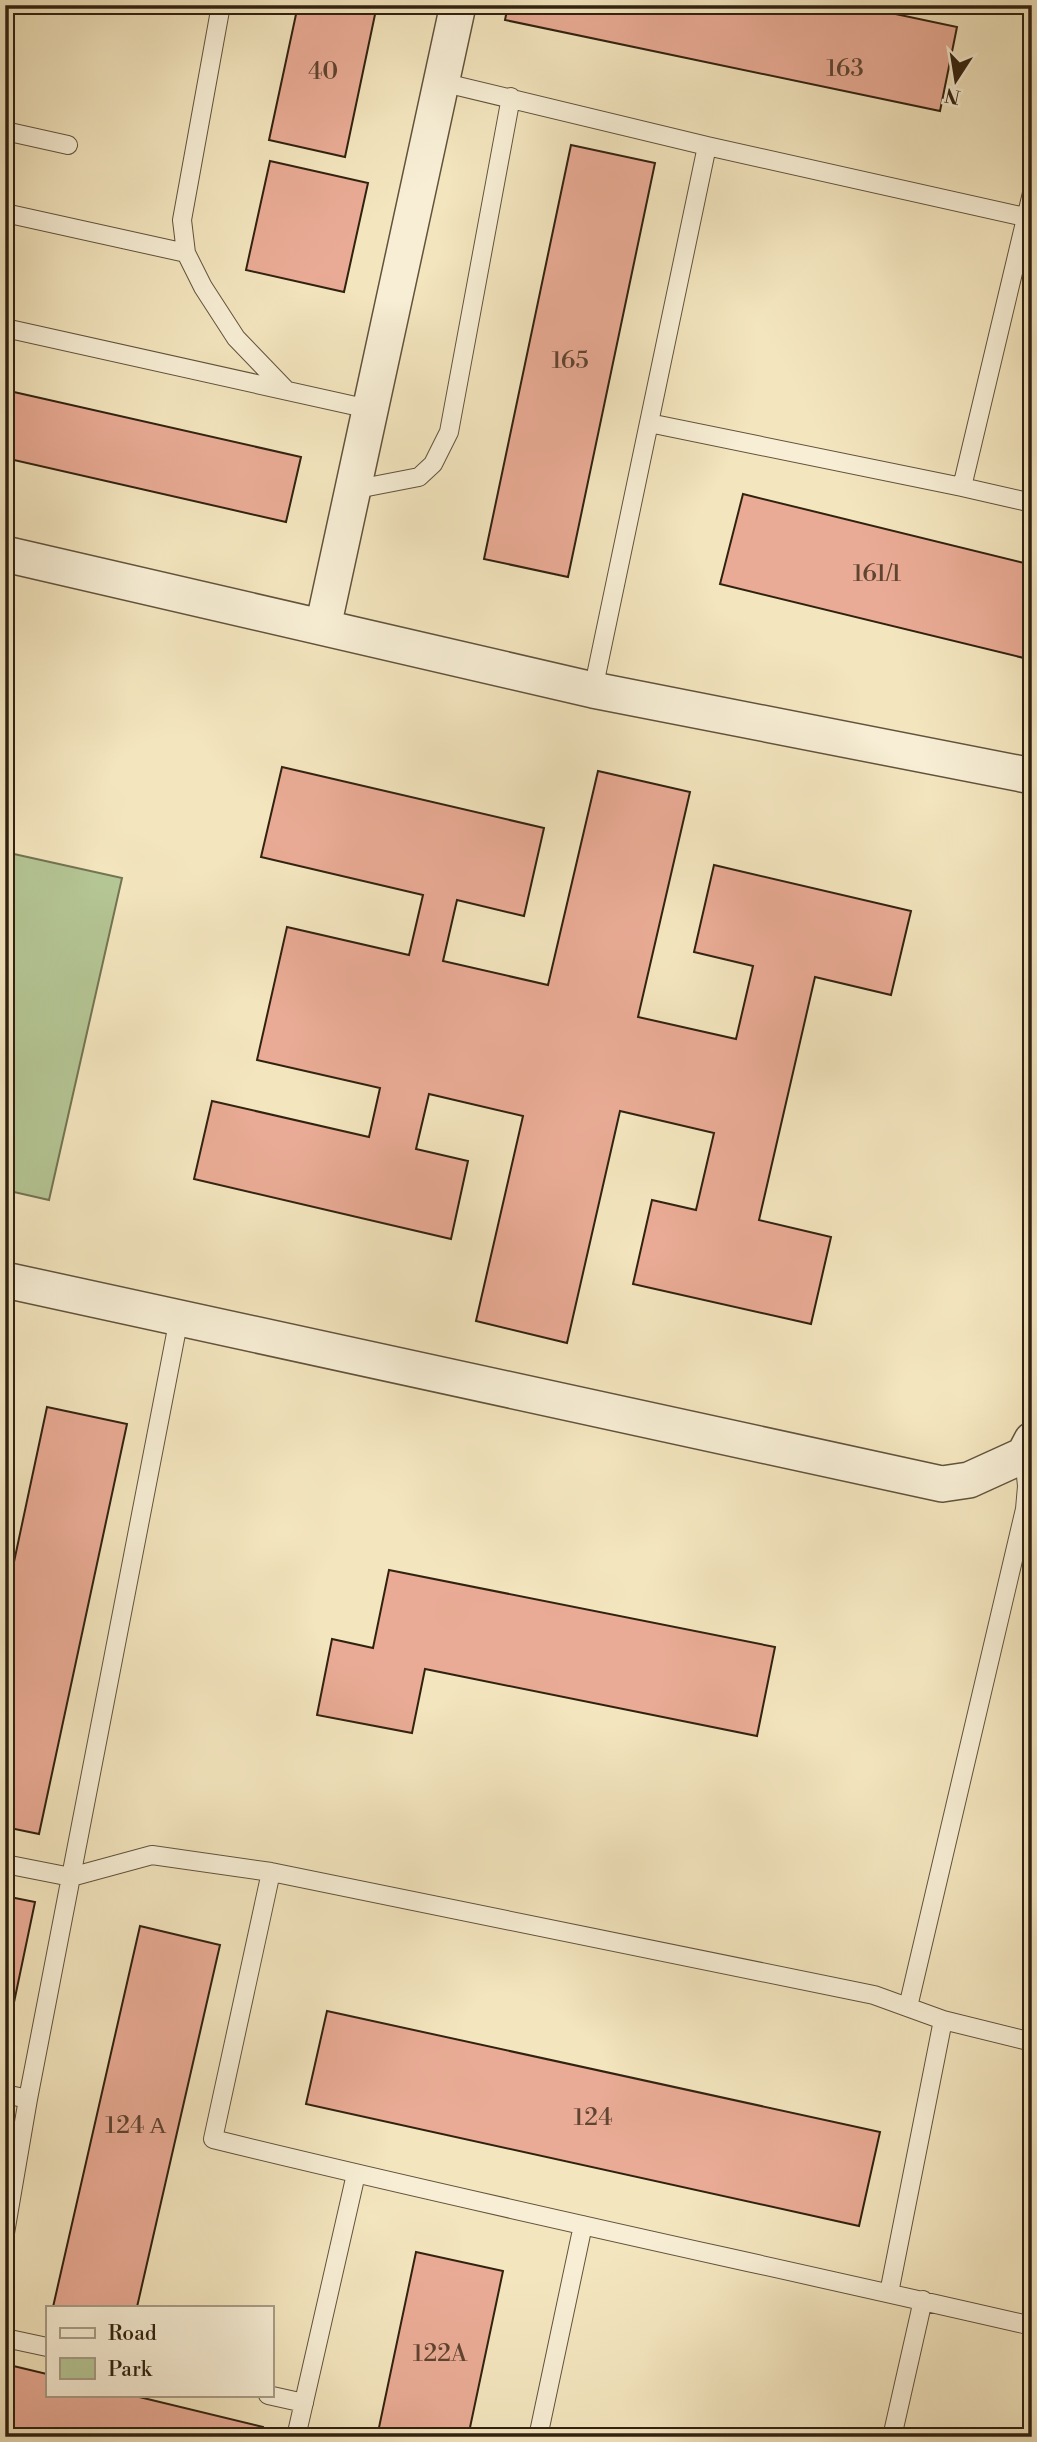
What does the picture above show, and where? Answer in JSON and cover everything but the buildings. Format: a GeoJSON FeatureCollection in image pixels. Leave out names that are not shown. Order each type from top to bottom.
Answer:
{"type":"FeatureCollection","features":[{"type":"Feature","properties":{"kind":"street"},"geometry":{"type":"LineString","coordinates":[[323,627],[458,5]]}},
{"type":"Feature","properties":{"kind":"street"},"geometry":{"type":"LineString","coordinates":[[5,554],[593,690],[1032,776]]}},
{"type":"Feature","properties":{"kind":"street"},"geometry":{"type":"LineString","coordinates":[[5,1280],[942,1484],[969,1480],[1028,1447]]}},
{"type":"Feature","properties":{"kind":"lane"},"geometry":{"type":"LineString","coordinates":[[221,5],[182,220],[186,253],[203,287],[236,338],[286,390]]}},
{"type":"Feature","properties":{"kind":"lane"},"geometry":{"type":"LineString","coordinates":[[442,82],[707,146],[1026,217]]}},
{"type":"Feature","properties":{"kind":"lane"},"geometry":{"type":"LineString","coordinates":[[352,490],[419,477],[433,464],[449,432],[511,97]]}},
{"type":"Feature","properties":{"kind":"lane"},"geometry":{"type":"LineString","coordinates":[[5,131],[68,145]]}},
{"type":"Feature","properties":{"kind":"lane"},"geometry":{"type":"LineString","coordinates":[[593,690],[707,146]]}},
{"type":"Feature","properties":{"kind":"lane"},"geometry":{"type":"LineString","coordinates":[[962,486],[1032,193]]}},
{"type":"Feature","properties":{"kind":"lane"},"geometry":{"type":"LineString","coordinates":[[5,213],[186,253]]}},
{"type":"Feature","properties":{"kind":"lane"},"geometry":{"type":"LineString","coordinates":[[5,328],[369,409]]}},
{"type":"Feature","properties":{"kind":"lane"},"geometry":{"type":"LineString","coordinates":[[649,422],[962,486],[1032,503]]}},
{"type":"Feature","properties":{"kind":"lane"},"geometry":{"type":"LineString","coordinates":[[5,2233],[28,2099],[179,1318]]}},
{"type":"Feature","properties":{"kind":"lane"},"geometry":{"type":"LineString","coordinates":[[908,2007],[1025,1509],[1028,1447]]}},
{"type":"Feature","properties":{"kind":"lane"},"geometry":{"type":"LineString","coordinates":[[5,1864],[71,1877],[152,1855],[271,1872],[874,1995],[943,2020],[1032,2042]]}},
{"type":"Feature","properties":{"kind":"lane"},"geometry":{"type":"LineString","coordinates":[[271,1872],[213,2139],[356,2174],[1032,2326]]}},
{"type":"Feature","properties":{"kind":"lane"},"geometry":{"type":"LineString","coordinates":[[889,2293],[943,2020]]}},
{"type":"Feature","properties":{"kind":"lane"},"geometry":{"type":"LineString","coordinates":[[5,2094],[28,2099]]}},
{"type":"Feature","properties":{"kind":"lane"},"geometry":{"type":"LineString","coordinates":[[296,2437],[356,2174]]}},
{"type":"Feature","properties":{"kind":"lane"},"geometry":{"type":"LineString","coordinates":[[538,2437],[583,2225]]}},
{"type":"Feature","properties":{"kind":"lane"},"geometry":{"type":"LineString","coordinates":[[892,2437],[923,2301]]}},
{"type":"Feature","properties":{"kind":"lane"},"geometry":{"type":"LineString","coordinates":[[5,2338],[46,2347]]}},
{"type":"Feature","properties":{"kind":"lane"},"geometry":{"type":"LineString","coordinates":[[272,2396],[304,2403]]}},
{"type":"Feature","properties":{"kind":"green space"},"geometry":{"type":"Polygon","coordinates":[[[5,852],[122,878],[49,1200],[5,1190],[5,852]]]}}]}
